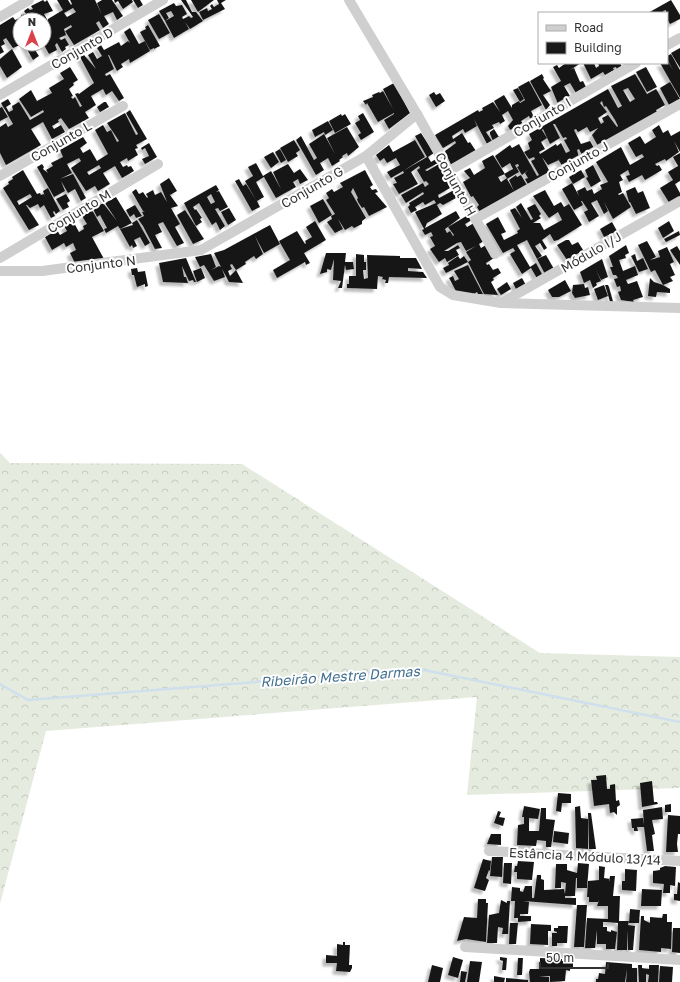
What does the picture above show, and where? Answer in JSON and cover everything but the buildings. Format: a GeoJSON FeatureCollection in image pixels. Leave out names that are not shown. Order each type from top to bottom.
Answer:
{"type":"FeatureCollection","features":[{"type":"Feature","properties":{"kind":"street"},"geometry":{"type":"LineString","coordinates":[[0,17],[29,0]]}},
{"type":"Feature","properties":{"kind":"street","name":"Conjunto D"},"geometry":{"type":"LineString","coordinates":[[0,95],[163,0]]}},
{"type":"Feature","properties":{"kind":"street","name":"Conjunto H"},"geometry":{"type":"LineString","coordinates":[[349,0],[417,114],[495,254]]}},
{"type":"Feature","properties":{"kind":"street"},"geometry":{"type":"LineString","coordinates":[[668,44],[680,38]]}},
{"type":"Feature","properties":{"kind":"street","name":"Conjunto I"},"geometry":{"type":"LineString","coordinates":[[449,171],[634,64]]}},
{"type":"Feature","properties":{"kind":"street","name":"Conjunto J"},"geometry":{"type":"LineString","coordinates":[[476,219],[680,104]]}},
{"type":"Feature","properties":{"kind":"street","name":"Conjunto L"},"geometry":{"type":"LineString","coordinates":[[0,176],[122,106]]}},
{"type":"Feature","properties":{"kind":"street","name":"Conjunto G"},"geometry":{"type":"LineString","coordinates":[[201,250],[366,156],[417,114]]}},
{"type":"Feature","properties":{"kind":"street"},"geometry":{"type":"LineString","coordinates":[[366,156],[440,287],[453,295],[501,303],[680,308]]}},
{"type":"Feature","properties":{"kind":"street","name":"Conjunto M"},"geometry":{"type":"LineString","coordinates":[[0,258],[158,164]]}},
{"type":"Feature","properties":{"kind":"street","name":"Módulo I/J"},"geometry":{"type":"LineString","coordinates":[[501,303],[680,201]]}},
{"type":"Feature","properties":{"kind":"street","name":"Conjunto N"},"geometry":{"type":"LineString","coordinates":[[0,271],[42,271],[201,250]]}},
{"type":"Feature","properties":{"kind":"street","name":"Estância 4 Módulo 13/14"},"geometry":{"type":"LineString","coordinates":[[489,851],[680,861]]}},
{"type":"Feature","properties":{"kind":"street"},"geometry":{"type":"LineString","coordinates":[[465,947],[680,960]]}},
{"type":"Feature","properties":{"kind":"green space"},"geometry":{"type":"Polygon","coordinates":[[[0,453],[10,463],[242,464],[540,653],[680,657],[680,788],[467,795],[477,697],[46,731],[0,904],[0,453]]]}},
{"type":"Feature","properties":{"kind":"waterway","name":"Ribeirão Mestre Darmas"},"geometry":{"type":"LineString","coordinates":[[0,684],[28,700],[419,669],[680,722]]}}]}
